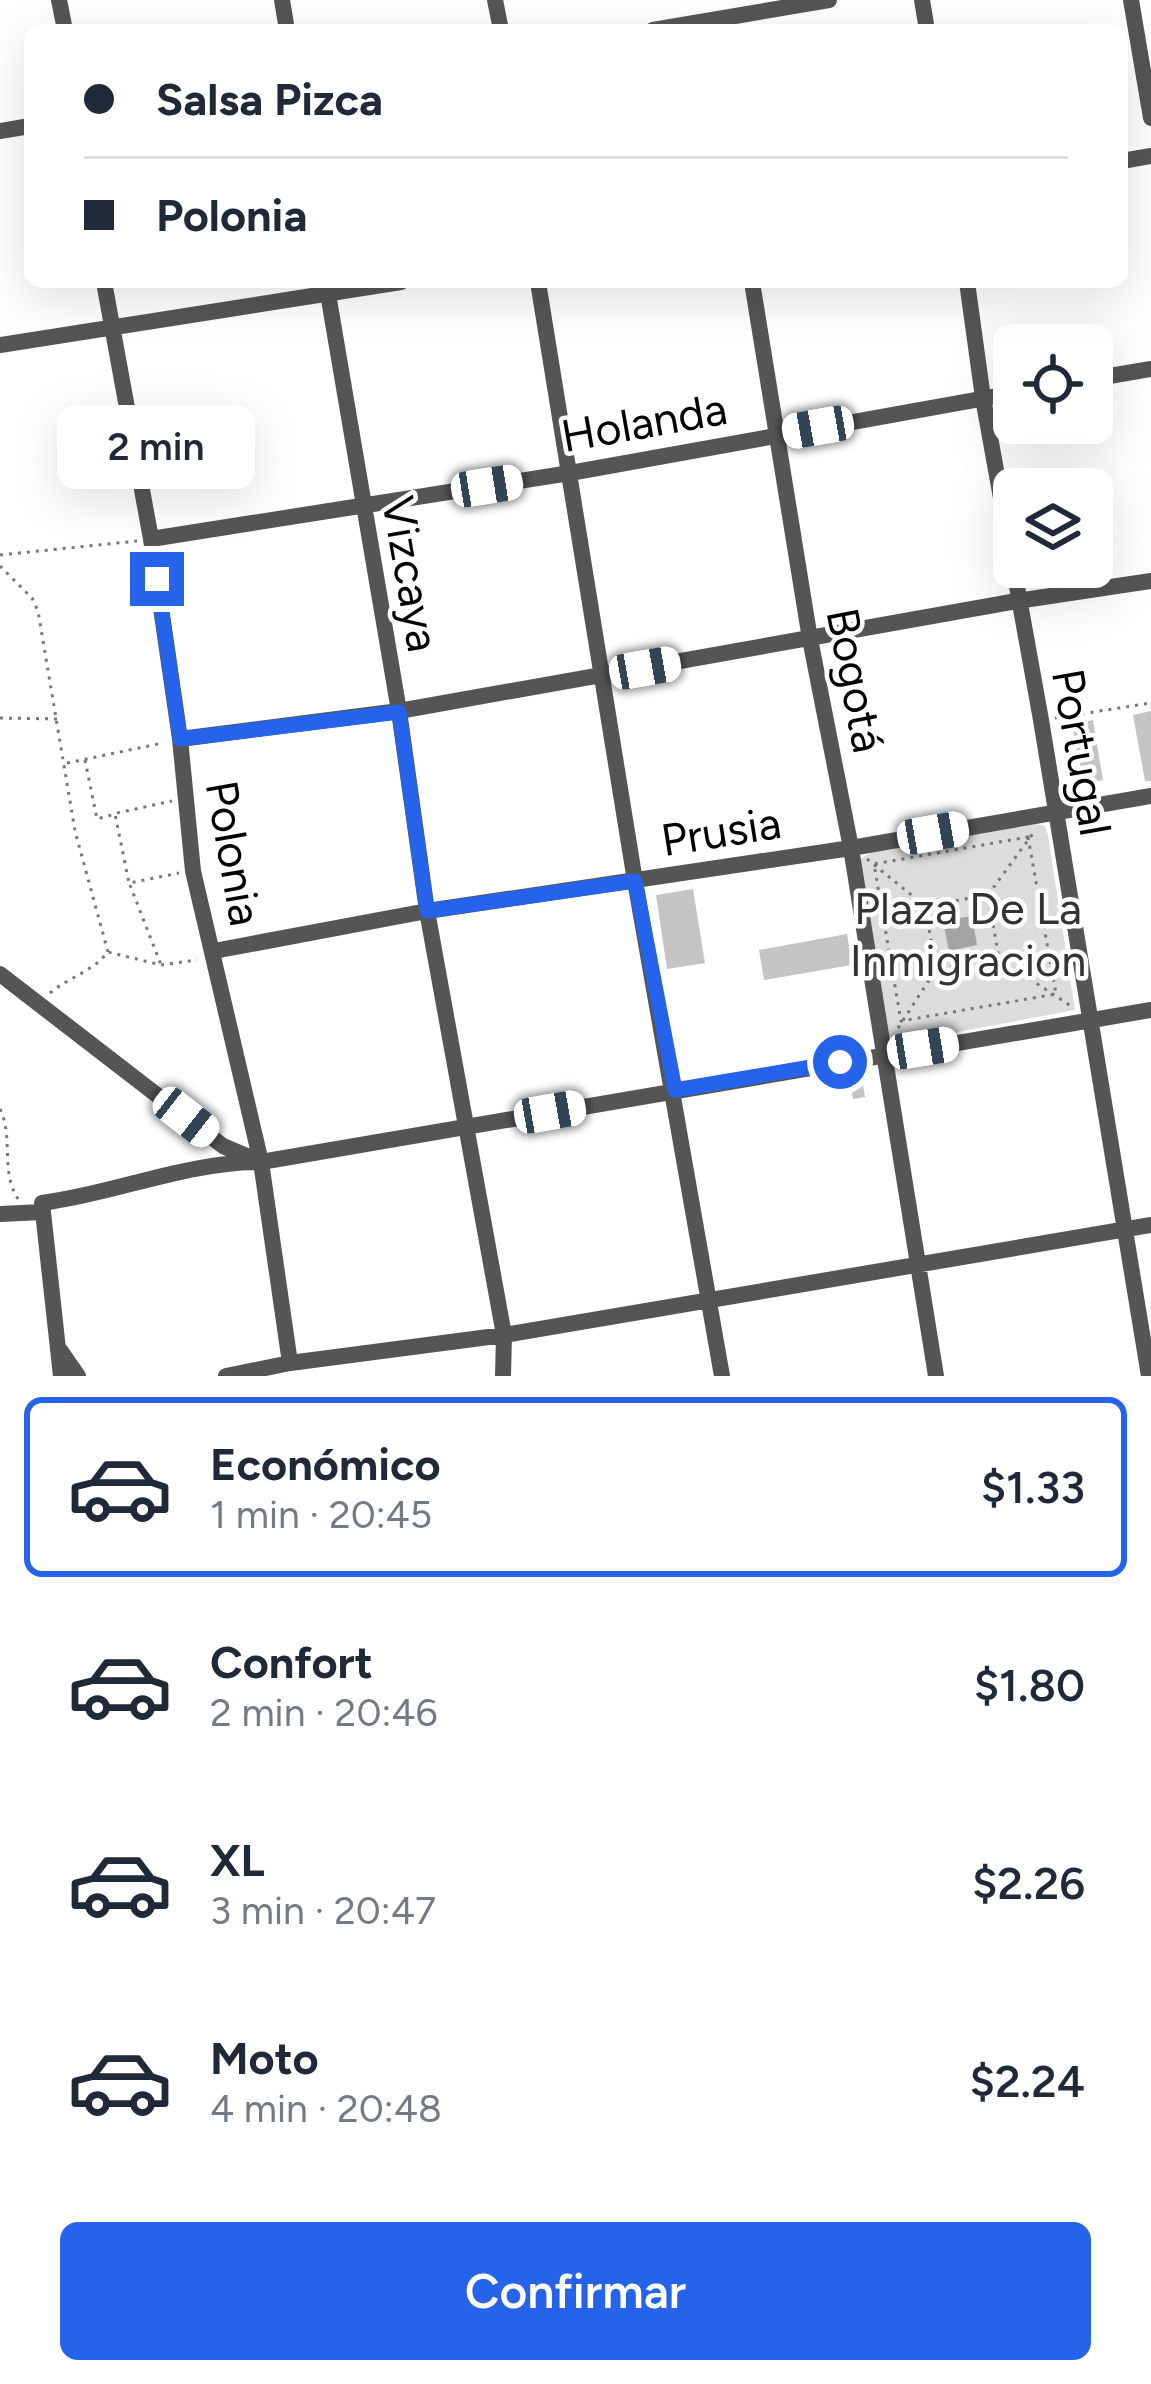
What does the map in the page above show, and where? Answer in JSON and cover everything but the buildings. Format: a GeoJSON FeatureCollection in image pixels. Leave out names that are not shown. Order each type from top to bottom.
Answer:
{"type":"FeatureCollection","features":[{"type":"Feature","properties":{"kind":"street"},"geometry":{"type":"LineString","coordinates":[[716,24],[829,0]]}},
{"type":"Feature","properties":{"kind":"street"},"geometry":{"type":"LineString","coordinates":[[1131,0],[1151,118]]}},
{"type":"Feature","properties":{"kind":"street","name":"Polonia"},"geometry":{"type":"LineString","coordinates":[[105,288],[151,539],[180,739],[193,871],[261,1162],[290,1363]]}},
{"type":"Feature","properties":{"kind":"street"},"geometry":{"type":"LineString","coordinates":[[0,345],[322,288]]}},
{"type":"Feature","properties":{"kind":"street","name":"Vizcaya"},"geometry":{"type":"LineString","coordinates":[[327,288],[399,712],[427,911],[504,1335],[503,1376]]}},
{"type":"Feature","properties":{"kind":"street"},"geometry":{"type":"LineString","coordinates":[[539,288],[635,881],[722,1376]]}},
{"type":"Feature","properties":{"kind":"street","name":"Bogotá"},"geometry":{"type":"LineString","coordinates":[[753,288],[810,639],[851,848],[936,1376]]}},
{"type":"Feature","properties":{"kind":"street","name":"Portugal"},"geometry":{"type":"LineString","coordinates":[[968,288],[1017,601],[1057,811],[1085,1017],[1149,1376]]}},
{"type":"Feature","properties":{"kind":"street"},"geometry":{"type":"LineString","coordinates":[[1113,376],[1151,369]]}},
{"type":"Feature","properties":{"kind":"street","name":"Holanda"},"geometry":{"type":"LineString","coordinates":[[151,539],[570,472],[993,396]]}},
{"type":"Feature","properties":{"kind":"street"},"geometry":{"type":"LineString","coordinates":[[180,739],[399,712],[1151,581]]}},
{"type":"Feature","properties":{"kind":"street","name":"Prusia"},"geometry":{"type":"LineString","coordinates":[[214,951],[427,911],[851,848],[1151,796]]}},
{"type":"Feature","properties":{"kind":"street"},"geometry":{"type":"LineString","coordinates":[[0,974],[223,1146],[261,1162]]}},
{"type":"Feature","properties":{"kind":"street"},"geometry":{"type":"LineString","coordinates":[[0,1214],[86,1198],[222,1162],[261,1162],[1085,1017],[1151,1010]]}},
{"type":"Feature","properties":{"kind":"street"},"geometry":{"type":"LineString","coordinates":[[42,1208],[62,1376]]}},
{"type":"Feature","properties":{"kind":"street"},"geometry":{"type":"LineString","coordinates":[[226,1376],[504,1335],[1151,1225]]}},
{"type":"Feature","properties":{"kind":"street"},"geometry":{"type":"LineString","coordinates":[[59,1349],[78,1376]]}},
{"type":"Feature","properties":{"kind":"path"},"geometry":{"type":"LineString","coordinates":[[0,555],[151,539]]}},
{"type":"Feature","properties":{"kind":"path"},"geometry":{"type":"LineString","coordinates":[[0,566],[32,598],[38,611],[75,831],[108,952]]}},
{"type":"Feature","properties":{"kind":"path"},"geometry":{"type":"LineString","coordinates":[[1041,720],[1151,703]]}},
{"type":"Feature","properties":{"kind":"path"},"geometry":{"type":"LineString","coordinates":[[0,718],[58,719]]}},
{"type":"Feature","properties":{"kind":"path"},"geometry":{"type":"LineString","coordinates":[[65,763],[180,739]]}},
{"type":"Feature","properties":{"kind":"path"},"geometry":{"type":"LineString","coordinates":[[85,760],[97,818],[185,798]]}},
{"type":"Feature","properties":{"kind":"path"},"geometry":{"type":"LineString","coordinates":[[116,814],[129,884],[161,965]]}},
{"type":"Feature","properties":{"kind":"path"},"geometry":{"type":"LineString","coordinates":[[1028,837],[1056,994]]}},
{"type":"Feature","properties":{"kind":"path"},"geometry":{"type":"LineString","coordinates":[[874,864],[1028,837]]}},
{"type":"Feature","properties":{"kind":"path"},"geometry":{"type":"LineString","coordinates":[[999,958],[988,896],[1028,837]]}},
{"type":"Feature","properties":{"kind":"path"},"geometry":{"type":"LineString","coordinates":[[874,864],[925,906],[936,969],[901,1022]]}},
{"type":"Feature","properties":{"kind":"path"},"geometry":{"type":"LineString","coordinates":[[874,864],[901,1022]]}},
{"type":"Feature","properties":{"kind":"path"},"geometry":{"type":"LineString","coordinates":[[129,884],[193,871]]}},
{"type":"Feature","properties":{"kind":"path"},"geometry":{"type":"LineString","coordinates":[[925,906],[988,896]]}},
{"type":"Feature","properties":{"kind":"path"},"geometry":{"type":"LineString","coordinates":[[108,952],[161,965],[190,964],[214,951]]}},
{"type":"Feature","properties":{"kind":"path"},"geometry":{"type":"LineString","coordinates":[[39,1002],[67,980],[92,969],[108,952]]}},
{"type":"Feature","properties":{"kind":"path"},"geometry":{"type":"LineString","coordinates":[[936,969],[999,958],[1085,1017]]}},
{"type":"Feature","properties":{"kind":"path"},"geometry":{"type":"LineString","coordinates":[[901,1022],[1056,994]]}},
{"type":"Feature","properties":{"kind":"path"},"geometry":{"type":"LineString","coordinates":[[0,1109],[7,1123],[9,1186],[21,1202],[42,1208]]}},
{"type":"Feature","properties":{"kind":"green space","name":"Plaza De La Inmigracion"},"geometry":{"type":"Polygon","coordinates":[[[1045,826],[1048,835],[1075,1010],[899,1043],[886,1034],[859,860],[871,852],[1045,826]]]}},
{"type":"Feature","properties":{"kind":"shaded area"},"geometry":{"type":"Polygon","coordinates":[[[972,916],[977,945],[949,951],[943,921],[972,916]]]}},
{"type":"Feature","properties":{"kind":"route"},"geometry":{"type":"LineString","coordinates":[[157,579],[180,739],[399,712],[427,911],[635,881],[675,1090],[840,1062]]}}]}
